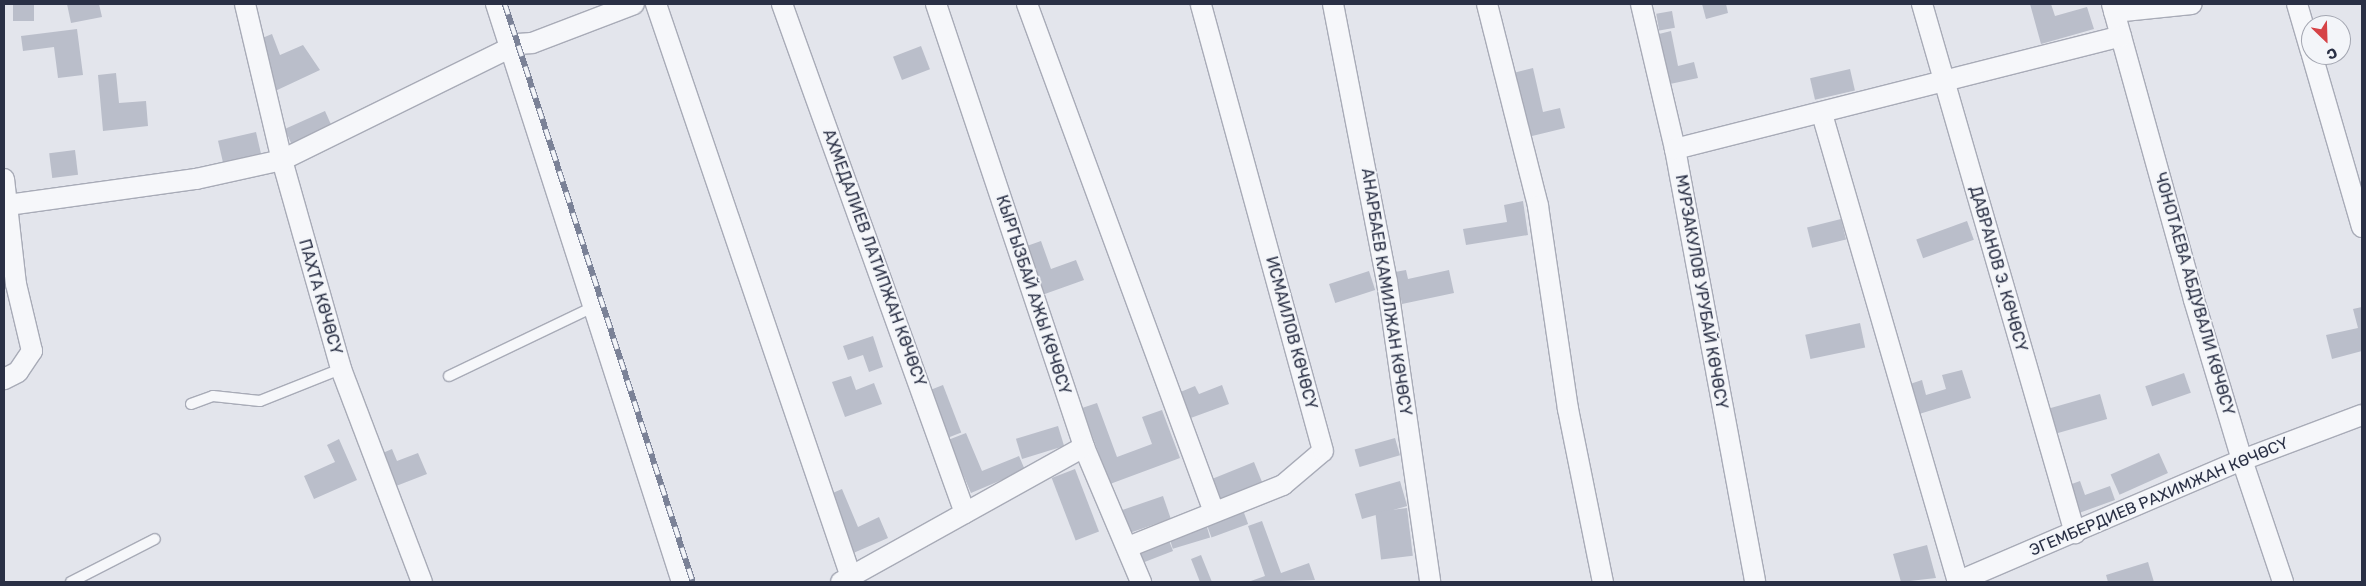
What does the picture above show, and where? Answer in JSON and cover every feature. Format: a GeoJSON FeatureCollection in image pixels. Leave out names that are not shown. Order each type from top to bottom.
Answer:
{"type":"FeatureCollection","features":[{"type":"Feature","properties":{"kind":"street","name":"ПАХТА КӨЧӨСҮ"},"geometry":{"type":"LineString","coordinates":[[245,4],[282,160],[340,369],[422,582]]}},
{"type":"Feature","properties":{"kind":"street"},"geometry":{"type":"LineString","coordinates":[[496,4],[682,582]]}},
{"type":"Feature","properties":{"kind":"street"},"geometry":{"type":"LineString","coordinates":[[8,205],[196,179],[282,160],[510,48],[634,4]]}},
{"type":"Feature","properties":{"kind":"street"},"geometry":{"type":"LineString","coordinates":[[656,4],[846,580],[1084,447]]}},
{"type":"Feature","properties":{"kind":"street","name":"АХМЕДАЛИЕВ ЛАТИПЖАН КӨЧӨСҮ"},"geometry":{"type":"LineString","coordinates":[[782,4],[965,513]]}},
{"type":"Feature","properties":{"kind":"street","name":"КЫРГЫЗБАЙ АЖЫ КӨЧӨСҮ"},"geometry":{"type":"LineString","coordinates":[[936,4],[1084,447],[1128,547],[1141,582]]}},
{"type":"Feature","properties":{"kind":"street"},"geometry":{"type":"LineString","coordinates":[[1027,4],[1214,512]]}},
{"type":"Feature","properties":{"kind":"street","name":"ИСМАИЛОВ КӨЧӨСҮ"},"geometry":{"type":"LineString","coordinates":[[1128,547],[1283,484],[1323,451],[1201,4]]}},
{"type":"Feature","properties":{"kind":"street","name":"АНАРБАЕВ КАМИЛЖАН КӨЧӨСҮ"},"geometry":{"type":"LineString","coordinates":[[1333,4],[1387,282],[1430,582]]}},
{"type":"Feature","properties":{"kind":"street"},"geometry":{"type":"LineString","coordinates":[[1487,4],[1538,206],[1568,409],[1603,582]]}},
{"type":"Feature","properties":{"kind":"street","name":"МУРЗАКУЛОВ УРУБАЙ КӨЧӨСҮ"},"geometry":{"type":"LineString","coordinates":[[1641,4],[1675,149],[1755,582]]}},
{"type":"Feature","properties":{"kind":"street","name":"ДАВРАНОВ Э. КӨЧӨСҮ"},"geometry":{"type":"LineString","coordinates":[[1922,4],[2075,533]]}},
{"type":"Feature","properties":{"kind":"street"},"geometry":{"type":"LineString","coordinates":[[2113,8],[2192,4]]}},
{"type":"Feature","properties":{"kind":"street"},"geometry":{"type":"LineString","coordinates":[[2297,4],[2301,18]]}},
{"type":"Feature","properties":{"kind":"street","name":"ЧОНОТАЕВА АБДУВАЛИ КӨЧӨСҮ"},"geometry":{"type":"LineString","coordinates":[[2113,8],[2242,460],[2284,582]]}},
{"type":"Feature","properties":{"kind":"street"},"geometry":{"type":"LineString","coordinates":[[1675,149],[1822,114],[2121,36]]}},
{"type":"Feature","properties":{"kind":"street"},"geometry":{"type":"LineString","coordinates":[[2314,65],[2362,227]]}},
{"type":"Feature","properties":{"kind":"street"},"geometry":{"type":"LineString","coordinates":[[1822,114],[1957,582]]}},
{"type":"Feature","properties":{"kind":"street"},"geometry":{"type":"LineString","coordinates":[[4,180],[16,284],[32,351],[18,372],[4,379]]}},
{"type":"Feature","properties":{"kind":"street","name":"ЭГЕМБЕРДИЕВ РАХИМЖАН КӨЧӨСҮ"},"geometry":{"type":"LineString","coordinates":[[1957,582],[2242,460],[2362,415]]}},
{"type":"Feature","properties":{"kind":"lane"},"geometry":{"type":"LineString","coordinates":[[449,376],[593,307]]}},
{"type":"Feature","properties":{"kind":"lane"},"geometry":{"type":"LineString","coordinates":[[190,404],[213,396],[260,401],[340,369]]}},
{"type":"Feature","properties":{"kind":"lane"},"geometry":{"type":"LineString","coordinates":[[71,582],[155,539]]}},
{"type":"Feature","properties":{"kind":"building"},"geometry":{"type":"Polygon","coordinates":[[[13,4],[34,4],[34,21],[13,21],[13,4]]]}},
{"type":"Feature","properties":{"kind":"building"},"geometry":{"type":"Polygon","coordinates":[[[67,4],[99,4],[102,17],[71,23],[67,4]]]}},
{"type":"Feature","properties":{"kind":"building"},"geometry":{"type":"Polygon","coordinates":[[[1702,4],[1726,4],[1728,13],[1706,19],[1702,4]]]}},
{"type":"Feature","properties":{"kind":"building"},"geometry":{"type":"Polygon","coordinates":[[[2030,4],[2051,4],[2055,16],[2087,7],[2094,29],[2041,44],[2030,4]]]}},
{"type":"Feature","properties":{"kind":"building"},"geometry":{"type":"Polygon","coordinates":[[[1672,11],[1675,28],[1659,31],[1656,14],[1672,11]]]}},
{"type":"Feature","properties":{"kind":"building"},"geometry":{"type":"Polygon","coordinates":[[[77,29],[83,75],[58,78],[54,47],[23,51],[21,36],[77,29]]]}},
{"type":"Feature","properties":{"kind":"building"},"geometry":{"type":"Polygon","coordinates":[[[1671,31],[1678,66],[1694,62],[1698,78],[1670,84],[1659,34],[1671,31]]]}},
{"type":"Feature","properties":{"kind":"building"},"geometry":{"type":"Polygon","coordinates":[[[272,34],[280,55],[303,45],[320,70],[273,92],[255,41],[272,34]]]}},
{"type":"Feature","properties":{"kind":"building"},"geometry":{"type":"Polygon","coordinates":[[[921,46],[930,69],[902,80],[893,57],[921,46]]]}},
{"type":"Feature","properties":{"kind":"building"},"geometry":{"type":"Polygon","coordinates":[[[1533,68],[1543,112],[1560,108],[1565,128],[1528,137],[1513,73],[1533,68]]]}},
{"type":"Feature","properties":{"kind":"building"},"geometry":{"type":"Polygon","coordinates":[[[1850,69],[1855,90],[1815,100],[1810,78],[1850,69]]]}},
{"type":"Feature","properties":{"kind":"building"},"geometry":{"type":"Polygon","coordinates":[[[116,73],[119,103],[146,101],[148,126],[103,131],[98,75],[116,73]]]}},
{"type":"Feature","properties":{"kind":"building"},"geometry":{"type":"Polygon","coordinates":[[[325,111],[332,127],[292,144],[285,129],[325,111]]]}},
{"type":"Feature","properties":{"kind":"building"},"geometry":{"type":"Polygon","coordinates":[[[256,132],[261,154],[223,163],[218,141],[256,132]]]}},
{"type":"Feature","properties":{"kind":"building"},"geometry":{"type":"Polygon","coordinates":[[[75,150],[78,175],[52,178],[49,153],[75,150]]]}},
{"type":"Feature","properties":{"kind":"building"},"geometry":{"type":"Polygon","coordinates":[[[1523,201],[1528,235],[1466,245],[1463,229],[1507,222],[1504,205],[1523,201]]]}},
{"type":"Feature","properties":{"kind":"building"},"geometry":{"type":"Polygon","coordinates":[[[1841,219],[1846,239],[1812,248],[1807,227],[1841,219]]]}},
{"type":"Feature","properties":{"kind":"building"},"geometry":{"type":"Polygon","coordinates":[[[1967,221],[1974,240],[1923,258],[1916,239],[1967,221]]]}},
{"type":"Feature","properties":{"kind":"building"},"geometry":{"type":"Polygon","coordinates":[[[1041,241],[1051,269],[1076,260],[1084,280],[1042,295],[1024,247],[1041,241]]]}},
{"type":"Feature","properties":{"kind":"building"},"geometry":{"type":"Polygon","coordinates":[[[1406,270],[1408,279],[1449,270],[1454,293],[1402,304],[1395,272],[1406,270]]]}},
{"type":"Feature","properties":{"kind":"building"},"geometry":{"type":"Polygon","coordinates":[[[1369,271],[1375,290],[1335,303],[1329,284],[1369,271]]]}},
{"type":"Feature","properties":{"kind":"building"},"geometry":{"type":"Polygon","coordinates":[[[2362,307],[2362,351],[2332,359],[2326,335],[2358,328],[2353,309],[2362,307]]]}},
{"type":"Feature","properties":{"kind":"building"},"geometry":{"type":"Polygon","coordinates":[[[1860,323],[1865,347],[1810,359],[1805,335],[1860,323]]]}},
{"type":"Feature","properties":{"kind":"building"},"geometry":{"type":"Polygon","coordinates":[[[873,336],[883,367],[869,372],[863,355],[848,360],[843,346],[873,336]]]}},
{"type":"Feature","properties":{"kind":"building"},"geometry":{"type":"Polygon","coordinates":[[[1962,370],[1971,398],[1916,415],[1907,385],[1922,380],[1926,395],[1946,389],[1942,375],[1962,370]]]}},
{"type":"Feature","properties":{"kind":"building"},"geometry":{"type":"Polygon","coordinates":[[[2184,373],[2191,393],[2152,406],[2145,386],[2184,373]]]}},
{"type":"Feature","properties":{"kind":"building"},"geometry":{"type":"Polygon","coordinates":[[[851,376],[856,390],[874,383],[882,404],[845,417],[832,382],[851,376]]]}},
{"type":"Feature","properties":{"kind":"building"},"geometry":{"type":"Polygon","coordinates":[[[943,385],[961,433],[947,438],[929,390],[943,385]]]}},
{"type":"Feature","properties":{"kind":"building"},"geometry":{"type":"Polygon","coordinates":[[[1222,385],[1229,404],[1188,419],[1178,393],[1195,386],[1199,394],[1222,385]]]}},
{"type":"Feature","properties":{"kind":"building"},"geometry":{"type":"Polygon","coordinates":[[[2100,394],[2107,419],[2056,434],[2049,409],[2100,394]]]}},
{"type":"Feature","properties":{"kind":"building"},"geometry":{"type":"Polygon","coordinates":[[[1097,403],[1117,457],[1152,444],[1142,417],[1162,410],[1180,458],[1110,484],[1082,408],[1097,403]]]}},
{"type":"Feature","properties":{"kind":"building"},"geometry":{"type":"Polygon","coordinates":[[[1058,426],[1064,446],[1022,459],[1016,439],[1058,426]]]}},
{"type":"Feature","properties":{"kind":"building"},"geometry":{"type":"Polygon","coordinates":[[[966,433],[982,471],[1019,456],[1025,470],[971,493],[948,440],[966,433]]]}},
{"type":"Feature","properties":{"kind":"building"},"geometry":{"type":"Polygon","coordinates":[[[1395,438],[1400,455],[1360,467],[1355,450],[1395,438]]]}},
{"type":"Feature","properties":{"kind":"building"},"geometry":{"type":"Polygon","coordinates":[[[339,439],[357,480],[314,499],[304,476],[335,462],[327,445],[339,439]]]}},
{"type":"Feature","properties":{"kind":"building"},"geometry":{"type":"Polygon","coordinates":[[[392,449],[397,461],[418,453],[427,474],[391,488],[378,455],[392,449]]]}},
{"type":"Feature","properties":{"kind":"building"},"geometry":{"type":"Polygon","coordinates":[[[2159,453],[2168,473],[2120,495],[2111,475],[2159,453]]]}},
{"type":"Feature","properties":{"kind":"building"},"geometry":{"type":"Polygon","coordinates":[[[1254,462],[1262,482],[1218,500],[1209,480],[1254,462]]]}},
{"type":"Feature","properties":{"kind":"building"},"geometry":{"type":"Polygon","coordinates":[[[1075,469],[1099,532],[1076,541],[1052,478],[1075,469]]]}},
{"type":"Feature","properties":{"kind":"building"},"geometry":{"type":"Polygon","coordinates":[[[1400,481],[1407,506],[1362,519],[1355,494],[1400,481]]]}},
{"type":"Feature","properties":{"kind":"building"},"geometry":{"type":"Polygon","coordinates":[[[2080,481],[2085,495],[2110,486],[2115,500],[2079,513],[2069,485],[2080,481]]]}},
{"type":"Feature","properties":{"kind":"building"},"geometry":{"type":"Polygon","coordinates":[[[842,489],[858,527],[879,517],[888,538],[851,554],[828,495],[842,489]]]}},
{"type":"Feature","properties":{"kind":"building"},"geometry":{"type":"Polygon","coordinates":[[[1163,496],[1171,519],[1130,533],[1122,510],[1163,496]]]}},
{"type":"Feature","properties":{"kind":"building"},"geometry":{"type":"Polygon","coordinates":[[[1407,508],[1413,556],[1381,560],[1375,512],[1407,508]]]}},
{"type":"Feature","properties":{"kind":"building"},"geometry":{"type":"Polygon","coordinates":[[[1243,510],[1248,524],[1211,537],[1206,523],[1243,510]]]}},
{"type":"Feature","properties":{"kind":"building"},"geometry":{"type":"Polygon","coordinates":[[[1262,521],[1281,573],[1309,563],[1315,580],[1248,582],[1265,576],[1248,526],[1262,521]]]}},
{"type":"Feature","properties":{"kind":"building"},"geometry":{"type":"Polygon","coordinates":[[[1206,524],[1210,537],[1173,549],[1169,535],[1206,524]]]}},
{"type":"Feature","properties":{"kind":"building"},"geometry":{"type":"Polygon","coordinates":[[[1168,538],[1173,551],[1141,563],[1136,550],[1168,538]]]}},
{"type":"Feature","properties":{"kind":"building"},"geometry":{"type":"Polygon","coordinates":[[[1927,545],[1936,578],[1901,582],[1893,554],[1927,545]]]}},
{"type":"Feature","properties":{"kind":"building"},"geometry":{"type":"Polygon","coordinates":[[[1201,555],[1212,582],[1200,582],[1191,559],[1201,555]]]}},
{"type":"Feature","properties":{"kind":"building"},"geometry":{"type":"Polygon","coordinates":[[[2148,562],[2154,582],[2108,582],[2106,575],[2148,562]]]}},
{"type":"Feature","properties":{"kind":"railway"},"geometry":{"type":"LineString","coordinates":[[505,4],[693,582]]}}]}
